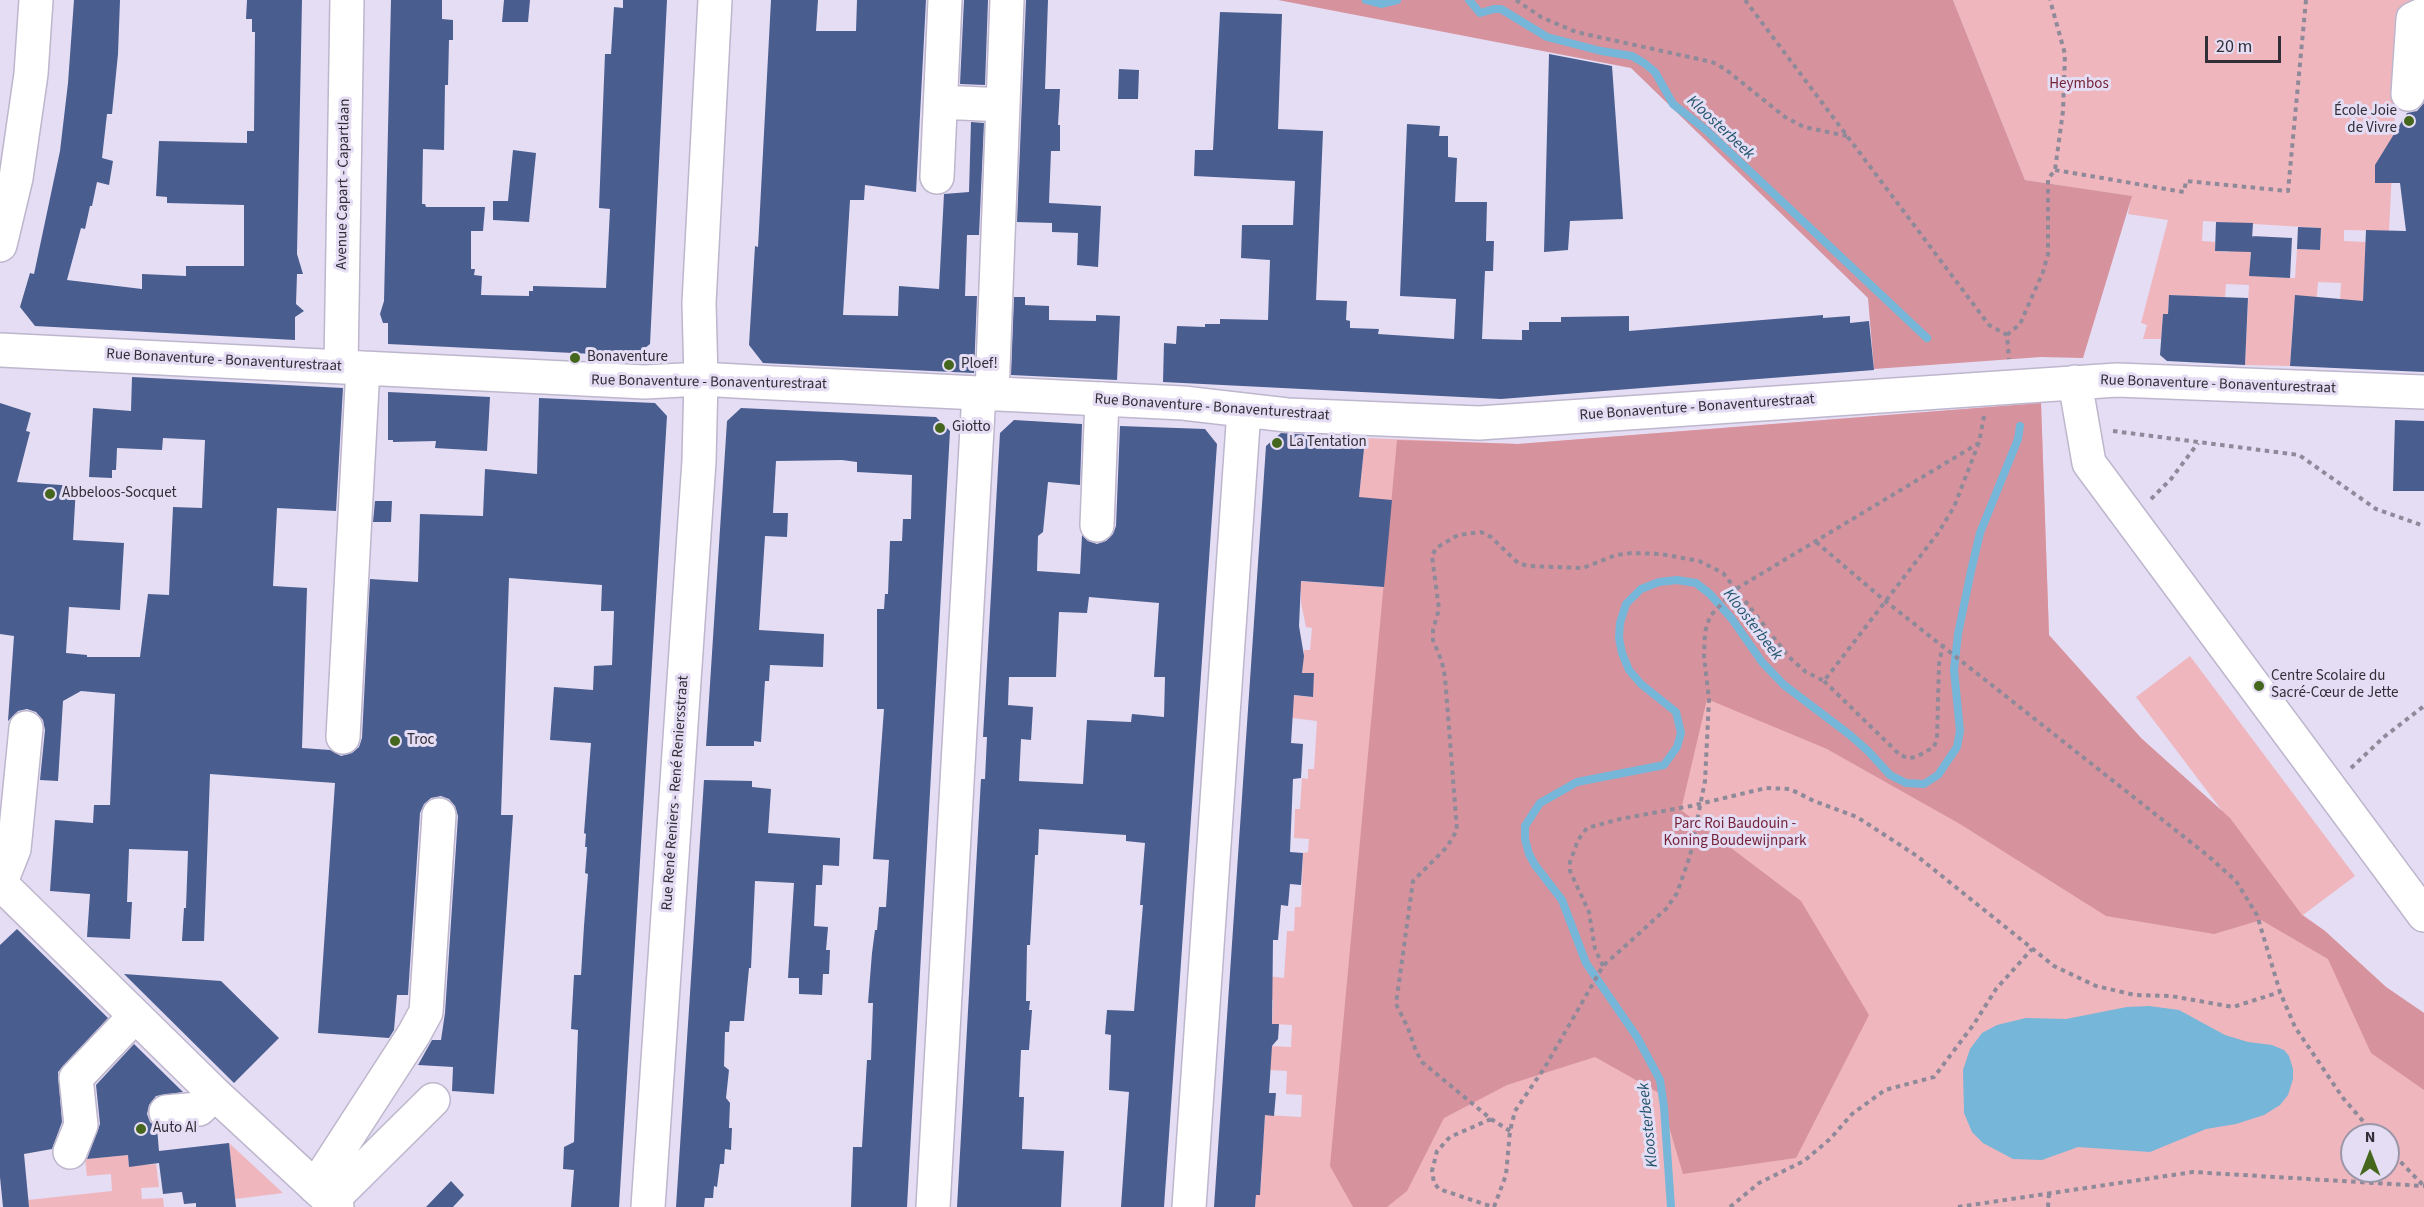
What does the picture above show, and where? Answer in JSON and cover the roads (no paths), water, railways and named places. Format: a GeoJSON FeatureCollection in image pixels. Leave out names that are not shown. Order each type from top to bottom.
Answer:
{"type":"FeatureCollection","features":[{"type":"Feature","properties":{"kind":"street"},"geometry":{"type":"LineString","coordinates":[[0,245],[16,178],[28,98],[36,0]]}},
{"type":"Feature","properties":{"kind":"street","name":"Avenue Capart - Capartlaan"},"geometry":{"type":"LineString","coordinates":[[343,737],[352,368],[347,0]]}},
{"type":"Feature","properties":{"kind":"street","name":"Rue René Reniers - René Reniersstraat"},"geometry":{"type":"LineString","coordinates":[[648,1207],[698,479],[701,379],[699,303],[716,0]]}},
{"type":"Feature","properties":{"kind":"street"},"geometry":{"type":"LineString","coordinates":[[937,177],[945,0]]}},
{"type":"Feature","properties":{"kind":"street"},"geometry":{"type":"LineString","coordinates":[[933,1207],[1003,105],[1007,0]]}},
{"type":"Feature","properties":{"kind":"street"},"geometry":{"type":"LineString","coordinates":[[2408,94],[2413,19],[2424,14]]}},
{"type":"Feature","properties":{"kind":"street"},"geometry":{"type":"LineString","coordinates":[[941,102],[1003,105]]}},
{"type":"Feature","properties":{"kind":"street","name":"Rue Bonaventure - Bonaventurestraat"},"geometry":{"type":"LineString","coordinates":[[0,350],[659,383],[701,379],[1220,405],[1287,415],[1479,423],[2117,380],[2424,392]]}},
{"type":"Feature","properties":{"kind":"street"},"geometry":{"type":"LineString","coordinates":[[2075,382],[2089,463],[2424,915]]}},
{"type":"Feature","properties":{"kind":"street"},"geometry":{"type":"LineString","coordinates":[[1096,525],[1102,399]]}},
{"type":"Feature","properties":{"kind":"street"},"geometry":{"type":"LineString","coordinates":[[1189,1207],[1244,410]]}},
{"type":"Feature","properties":{"kind":"street"},"geometry":{"type":"LineString","coordinates":[[26,728],[14,849],[3,891],[215,1094],[328,1198]]}},
{"type":"Feature","properties":{"kind":"street"},"geometry":{"type":"LineString","coordinates":[[328,1198],[426,1012],[439,815]]}},
{"type":"Feature","properties":{"kind":"street"},"geometry":{"type":"LineString","coordinates":[[70,1152],[81,1125],[76,1078],[135,1016]]}},
{"type":"Feature","properties":{"kind":"street"},"geometry":{"type":"LineString","coordinates":[[166,1112],[199,1109],[215,1094]]}},
{"type":"Feature","properties":{"kind":"street"},"geometry":{"type":"LineString","coordinates":[[328,1198],[433,1100]]}},
{"type":"Feature","properties":{"kind":"water"},"geometry":{"type":"Polygon","coordinates":[[[2149,1006],[2179,1010],[2225,1035],[2248,1042],[2272,1045],[2284,1050],[2289,1056],[2293,1069],[2293,1079],[2288,1095],[2280,1105],[2264,1115],[2236,1124],[2206,1129],[2150,1152],[2078,1147],[2042,1160],[2013,1159],[1983,1143],[1972,1132],[1964,1113],[1963,1070],[1970,1049],[1982,1033],[1997,1025],[2026,1018],[2066,1019],[2127,1007],[2149,1006]]]}},
{"type":"Feature","properties":{"kind":"waterway","name":"Kloosterbeek"},"geometry":{"type":"LineString","coordinates":[[1366,0],[1381,4],[1397,0]]}},
{"type":"Feature","properties":{"kind":"waterway","name":"Kloosterbeek"},"geometry":{"type":"LineString","coordinates":[[1469,0],[1480,13],[1501,9],[1547,37],[1601,51],[1632,56],[1644,63],[1655,72],[1673,104],[1706,130],[1927,338]]}},
{"type":"Feature","properties":{"kind":"waterway","name":"Kloosterbeek"},"geometry":{"type":"LineString","coordinates":[[1671,1207],[1660,1080],[1637,1037],[1586,963],[1562,900],[1529,854],[1525,839],[1525,826],[1540,803],[1577,782],[1664,765],[1677,747],[1681,733],[1676,712],[1641,684],[1629,670],[1619,638],[1620,623],[1626,604],[1641,589],[1659,582],[1677,580],[1696,583],[1710,594],[1732,619],[1762,662],[1784,685],[1850,735],[1890,775],[1906,783],[1924,784],[1938,775],[1957,747],[1960,731],[1954,670],[1958,634],[1971,571],[1980,533],[2018,439],[2020,426]]}},
{"type":"Feature","properties":{"kind":"place","name":"École Joie de Vivre"},"geometry":{"type":"Point","coordinates":[2409,121]}},
{"type":"Feature","properties":{"kind":"place","name":"Bonaventure"},"geometry":{"type":"Point","coordinates":[575,358]}},
{"type":"Feature","properties":{"kind":"place","name":"Ploef!"},"geometry":{"type":"Point","coordinates":[949,365]}},
{"type":"Feature","properties":{"kind":"place","name":"Giotto"},"geometry":{"type":"Point","coordinates":[940,428]}},
{"type":"Feature","properties":{"kind":"place","name":"La Tentation"},"geometry":{"type":"Point","coordinates":[1277,443]}},
{"type":"Feature","properties":{"kind":"place","name":"Abbeloos-Socquet"},"geometry":{"type":"Point","coordinates":[50,494]}},
{"type":"Feature","properties":{"kind":"place","name":"Centre Scolaire du Sacré-Cœur de Jette"},"geometry":{"type":"Point","coordinates":[2259,686]}},
{"type":"Feature","properties":{"kind":"place","name":"Troc"},"geometry":{"type":"Point","coordinates":[395,741]}},
{"type":"Feature","properties":{"kind":"place","name":"Auto AI"},"geometry":{"type":"Point","coordinates":[141,1129]}},
{"type":"Feature","properties":{"kind":"park label","name":"Heymbos"},"geometry":{"type":"Point","coordinates":[2079,85]}},
{"type":"Feature","properties":{"kind":"park label","name":"Parc Roi Baudouin - Koning Boudewijnpark"},"geometry":{"type":"Point","coordinates":[1735,834]}}]}
